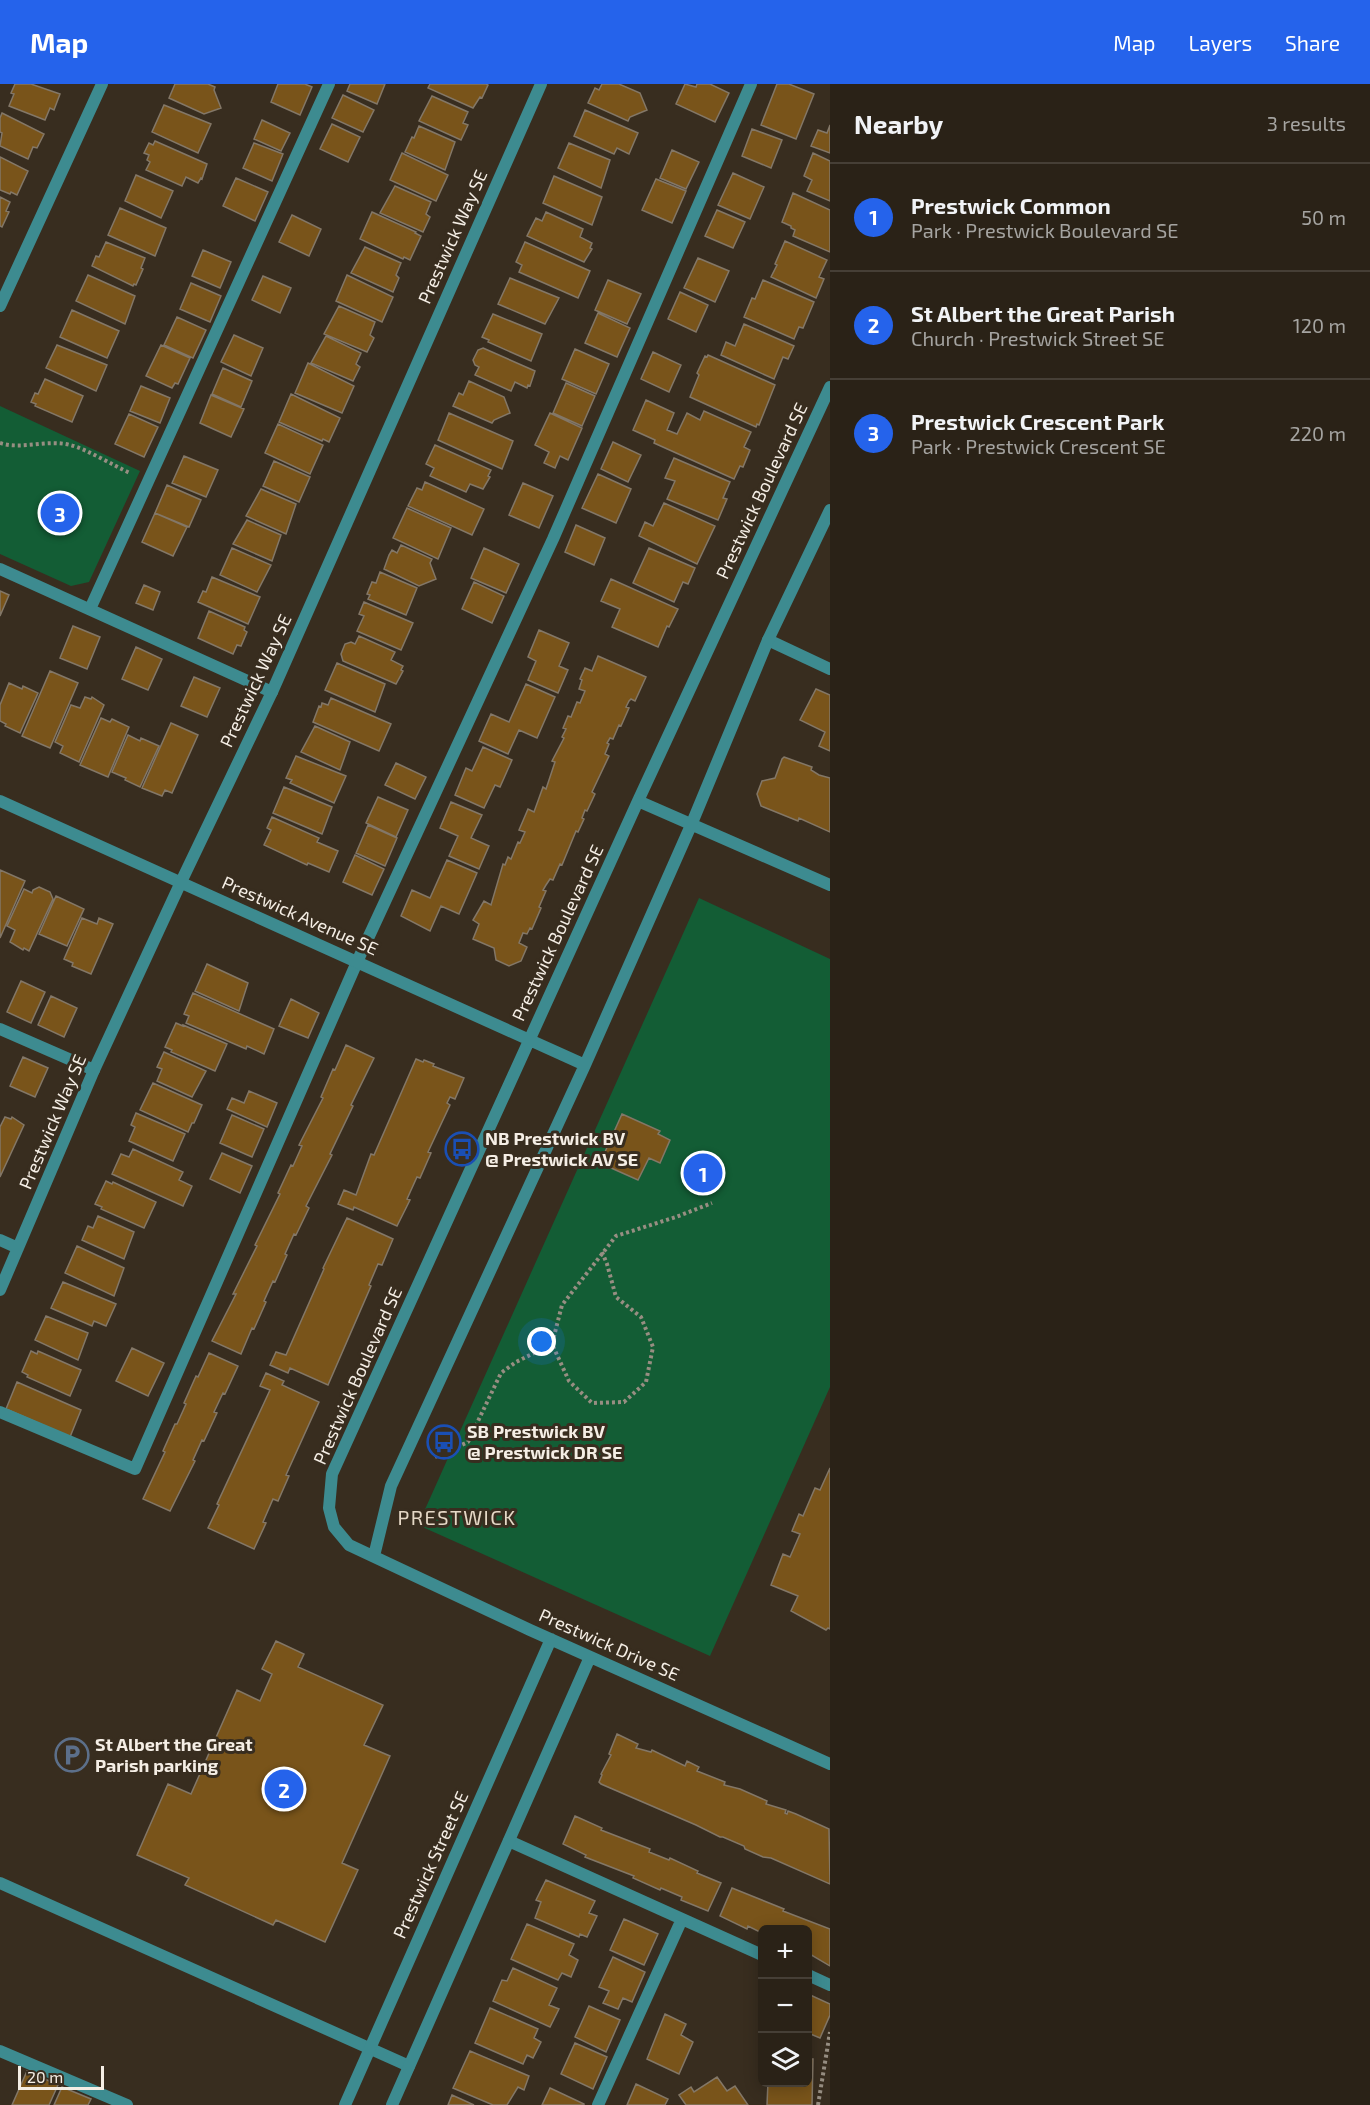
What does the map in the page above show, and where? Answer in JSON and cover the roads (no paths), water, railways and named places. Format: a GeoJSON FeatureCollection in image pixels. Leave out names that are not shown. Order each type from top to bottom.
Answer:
{"type":"FeatureCollection","features":[{"type":"Feature","properties":{"kind":"street"},"geometry":{"type":"LineString","coordinates":[[0,306],[102,84]]}},
{"type":"Feature","properties":{"kind":"street"},"geometry":{"type":"LineString","coordinates":[[90,609],[329,84]]}},
{"type":"Feature","properties":{"kind":"street","name":"Prestwick Way SE"},"geometry":{"type":"LineString","coordinates":[[0,1290],[94,1070],[272,692],[540,84]]}},
{"type":"Feature","properties":{"kind":"street"},"geometry":{"type":"LineString","coordinates":[[0,1412],[135,1469],[357,962],[553,538],[751,84]]}},
{"type":"Feature","properties":{"kind":"street","name":"Prestwick Boulevard SE"},"geometry":{"type":"LineString","coordinates":[[374,1556],[349,1545],[334,1527],[329,1508],[332,1474],[638,801],[830,387]]}},
{"type":"Feature","properties":{"kind":"street"},"geometry":{"type":"LineString","coordinates":[[374,1556],[391,1486],[585,1065],[692,823],[768,640],[830,510]]}},
{"type":"Feature","properties":{"kind":"street"},"geometry":{"type":"LineString","coordinates":[[0,569],[272,692]]}},
{"type":"Feature","properties":{"kind":"street"},"geometry":{"type":"LineString","coordinates":[[768,640],[830,669]]}},
{"type":"Feature","properties":{"kind":"street","name":"Prestwick Avenue SE"},"geometry":{"type":"LineString","coordinates":[[0,801],[585,1065]]}},
{"type":"Feature","properties":{"kind":"street"},"geometry":{"type":"LineString","coordinates":[[638,801],[830,885]]}},
{"type":"Feature","properties":{"kind":"street"},"geometry":{"type":"LineString","coordinates":[[0,1029],[94,1070]]}},
{"type":"Feature","properties":{"kind":"street"},"geometry":{"type":"LineString","coordinates":[[0,1240],[18,1248]]}},
{"type":"Feature","properties":{"kind":"street","name":"Prestwick Drive SE"},"geometry":{"type":"LineString","coordinates":[[374,1556],[590,1657],[830,1764]]}},
{"type":"Feature","properties":{"kind":"street","name":"Prestwick Street SE"},"geometry":{"type":"LineString","coordinates":[[345,2105],[551,1639]]}},
{"type":"Feature","properties":{"kind":"street"},"geometry":{"type":"LineString","coordinates":[[392,2105],[590,1657]]}},
{"type":"Feature","properties":{"kind":"street"},"geometry":{"type":"LineString","coordinates":[[509,1841],[758,1953]]}},
{"type":"Feature","properties":{"kind":"street"},"geometry":{"type":"LineString","coordinates":[[0,1883],[409,2066]]}},
{"type":"Feature","properties":{"kind":"street"},"geometry":{"type":"LineString","coordinates":[[598,2105],[682,1919]]}},
{"type":"Feature","properties":{"kind":"street"},"geometry":{"type":"LineString","coordinates":[[812,1977],[830,1985]]}},
{"type":"Feature","properties":{"kind":"street"},"geometry":{"type":"LineString","coordinates":[[0,2051],[127,2105]]}},
{"type":"Feature","properties":{"kind":"place","name":"Prestwick Crescent Park"},"geometry":{"type":"Point","coordinates":[60,513]}},
{"type":"Feature","properties":{"kind":"place","name":"NB Prestwick BV @ Prestwick AV SE"},"geometry":{"type":"Point","coordinates":[462,1149]}},
{"type":"Feature","properties":{"kind":"place","name":"Prestwick Common"},"geometry":{"type":"Point","coordinates":[703,1173]}},
{"type":"Feature","properties":{"kind":"place","name":"SB Prestwick BV @ Prestwick DR SE"},"geometry":{"type":"Point","coordinates":[444,1442]}},
{"type":"Feature","properties":{"kind":"place","name":"St Albert the Great Parish parking"},"geometry":{"type":"Point","coordinates":[72,1755]}},
{"type":"Feature","properties":{"kind":"place","name":"St Albert the Great Parish"},"geometry":{"type":"Point","coordinates":[284,1789]}},
{"type":"Feature","properties":{"kind":"district","name":"PRESTWICK"},"geometry":{"type":"Point","coordinates":[457,1518]}}]}
